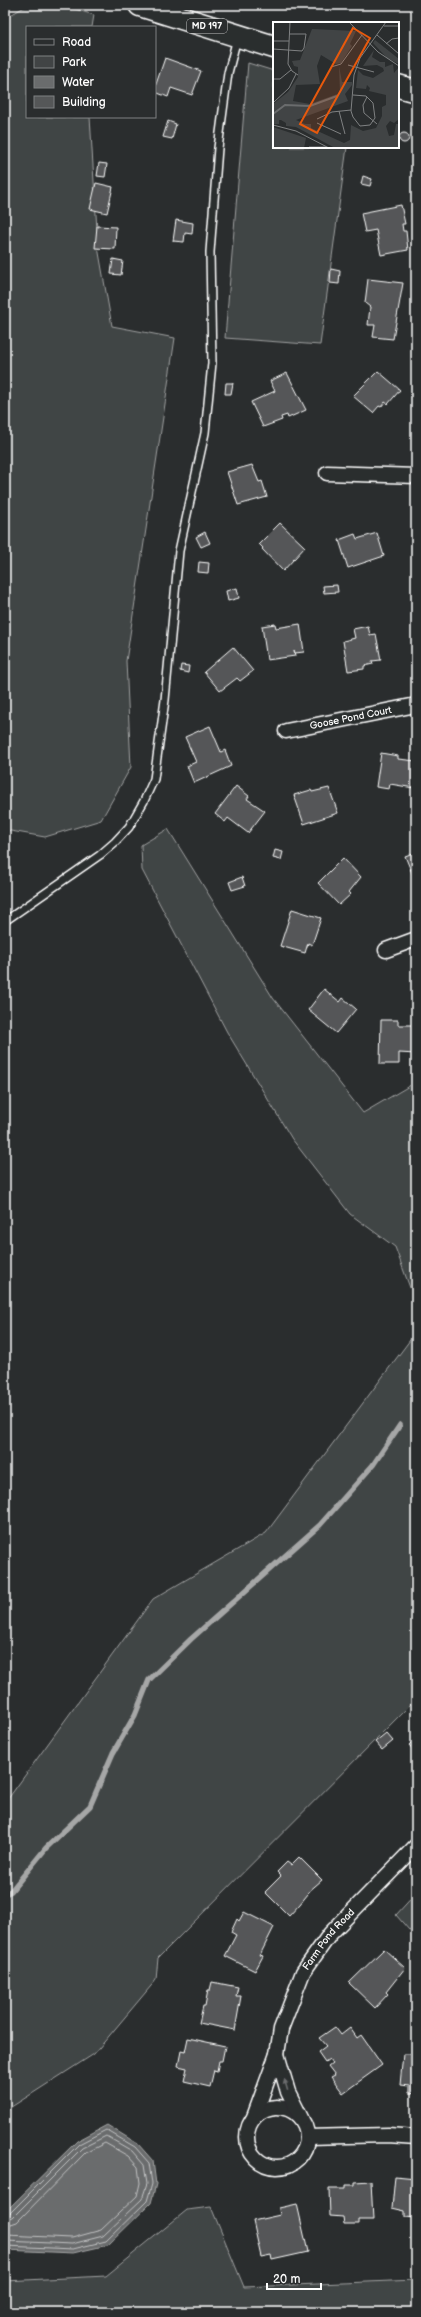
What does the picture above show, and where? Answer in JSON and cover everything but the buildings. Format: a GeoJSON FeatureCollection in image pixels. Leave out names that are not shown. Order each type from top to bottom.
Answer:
{"type":"FeatureCollection","features":[{"type":"Feature","properties":{"kind":"main road","name":"MD 197"},"geometry":{"type":"LineString","coordinates":[[140,5],[273,47]]}},
{"type":"Feature","properties":{"kind":"main road"},"geometry":{"type":"LineString","coordinates":[[399,86],[416,91]]}},
{"type":"Feature","properties":{"kind":"street"},"geometry":{"type":"LineString","coordinates":[[327,473],[416,476]]}},
{"type":"Feature","properties":{"kind":"street","name":"Goose Pond Court"},"geometry":{"type":"LineString","coordinates":[[286,731],[416,705]]}},
{"type":"Feature","properties":{"kind":"street"},"geometry":{"type":"LineString","coordinates":[[386,950],[416,939]]}},
{"type":"Feature","properties":{"kind":"street","name":"Farm Pond Road"},"geometry":{"type":"LineString","coordinates":[[277,2054],[288,2092],[302,2120],[307,2137],[305,2147],[295,2161],[287,2166],[276,2168],[263,2164],[254,2158],[248,2146],[246,2136],[277,2054],[281,2029],[303,1972],[330,1934],[416,1846]]}},
{"type":"Feature","properties":{"kind":"street"},"geometry":{"type":"LineString","coordinates":[[254,2117],[271,2107],[282,2107],[294,2112],[302,2120]]}},
{"type":"Feature","properties":{"kind":"street"},"geometry":{"type":"LineString","coordinates":[[307,2137],[388,2135],[416,2137]]}},
{"type":"Feature","properties":{"kind":"lane"},"geometry":{"type":"LineString","coordinates":[[5,921],[100,855],[115,842],[128,827],[144,801],[154,779],[165,700],[179,551],[205,433],[212,363],[210,252],[218,148],[228,73],[237,36]]}},
{"type":"Feature","properties":{"kind":"green space"},"geometry":{"type":"Polygon","coordinates":[[[28,5],[62,5],[94,15],[92,26],[26,26],[26,118],[90,118],[98,247],[112,326],[175,338],[126,661],[131,767],[101,820],[45,837],[5,830],[5,18],[28,5]]]}},
{"type":"Feature","properties":{"kind":"green space"},"geometry":{"type":"Polygon","coordinates":[[[248,63],[273,71],[273,148],[347,148],[320,345],[225,338],[248,63]]]}},
{"type":"Feature","properties":{"kind":"green space"},"geometry":{"type":"Polygon","coordinates":[[[168,829],[273,998],[363,1113],[416,1082],[416,1304],[395,1247],[350,1214],[292,1139],[227,1032],[142,870],[141,845],[168,829]]]}},
{"type":"Feature","properties":{"kind":"green space"},"geometry":{"type":"Polygon","coordinates":[[[416,1332],[416,1699],[158,1958],[156,1980],[94,2054],[5,2111],[5,1803],[153,1599],[266,1533],[416,1332]]]}},
{"type":"Feature","properties":{"kind":"green space"},"geometry":{"type":"Polygon","coordinates":[[[416,1893],[416,1938],[396,1915],[416,1893]]]}},
{"type":"Feature","properties":{"kind":"green space"},"geometry":{"type":"Polygon","coordinates":[[[211,2207],[244,2287],[416,2280],[416,2312],[5,2312],[5,2281],[106,2276],[187,2210],[211,2207]]]}},
{"type":"Feature","properties":{"kind":"water"},"geometry":{"type":"Polygon","coordinates":[[[107,2125],[138,2144],[153,2161],[156,2184],[151,2203],[108,2245],[73,2253],[5,2250],[5,2212],[77,2141],[107,2125]]]}},
{"type":"Feature","properties":{"kind":"waterway"},"geometry":{"type":"LineString","coordinates":[[5,1894],[11,1891],[46,1848],[90,1806],[113,1753],[135,1715],[149,1680],[191,1639],[320,1525],[373,1465],[400,1425]]}}]}
